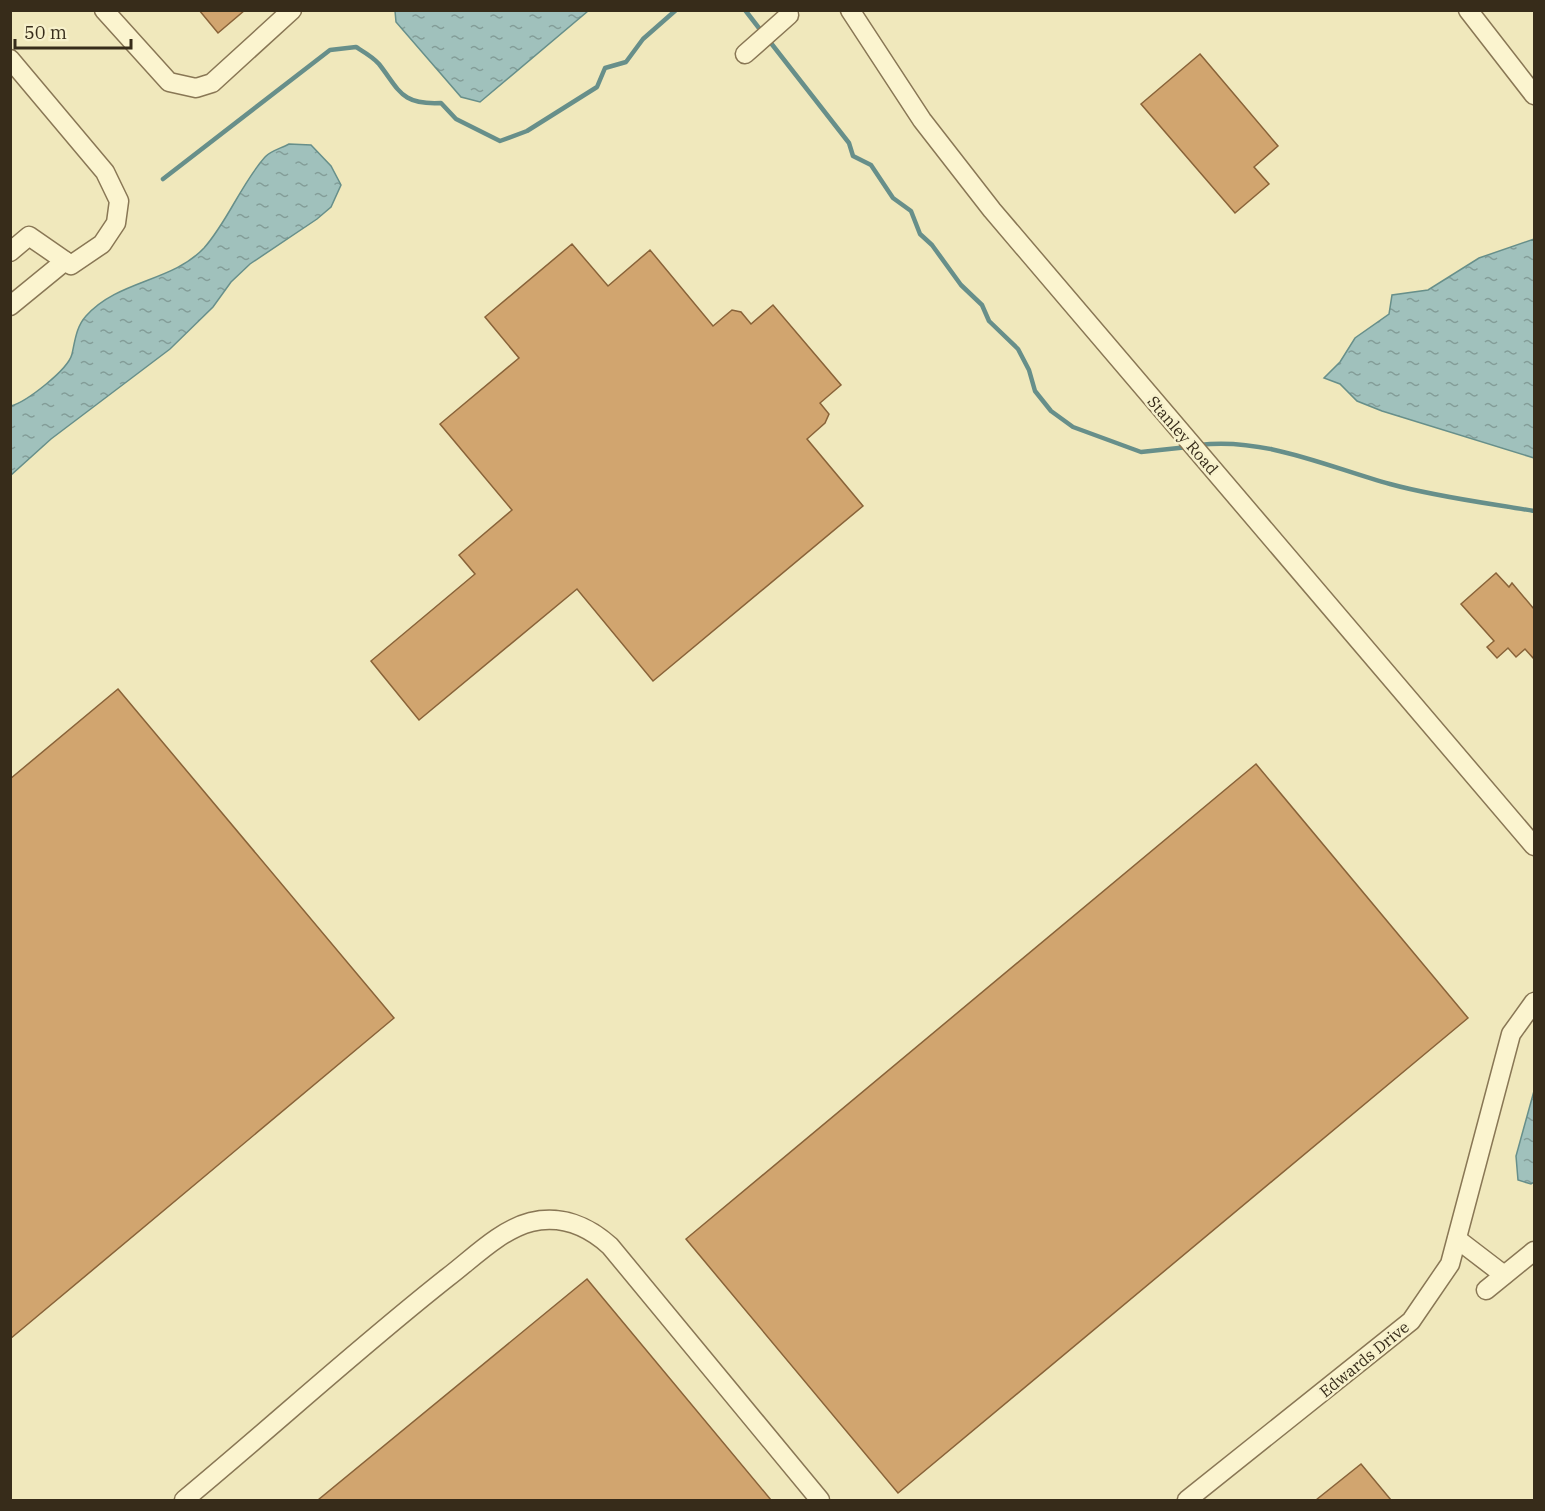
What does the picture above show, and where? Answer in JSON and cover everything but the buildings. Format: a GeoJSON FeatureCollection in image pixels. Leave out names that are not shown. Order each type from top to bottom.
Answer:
{"type":"FeatureCollection","features":[{"type":"Feature","properties":{"kind":"street"},"geometry":{"type":"LineString","coordinates":[[104,10],[169,82],[196,88],[212,83],[292,10]]}},
{"type":"Feature","properties":{"kind":"street","name":"Stanley Road"},"geometry":{"type":"LineString","coordinates":[[850,10],[922,120],[959,169],[1208,465],[1534,846]]}},
{"type":"Feature","properties":{"kind":"street"},"geometry":{"type":"LineString","coordinates":[[1468,10],[1534,95]]}},
{"type":"Feature","properties":{"kind":"street"},"geometry":{"type":"LineString","coordinates":[[745,54],[789,15]]}},
{"type":"Feature","properties":{"kind":"street"},"geometry":{"type":"LineString","coordinates":[[10,59],[105,172],[119,201],[117,224],[102,244],[71,265],[29,236],[10,252]]}},
{"type":"Feature","properties":{"kind":"street"},"geometry":{"type":"LineString","coordinates":[[10,306],[65,261]]}},
{"type":"Feature","properties":{"kind":"street","name":"Edwards Drive"},"geometry":{"type":"LineString","coordinates":[[1187,1500],[1411,1321],[1450,1264],[1511,1034],[1534,1002]]}},
{"type":"Feature","properties":{"kind":"street"},"geometry":{"type":"LineString","coordinates":[[184,1500],[420,1300],[488,1246],[530,1223],[557,1219],[587,1229],[610,1246],[820,1500]]}},
{"type":"Feature","properties":{"kind":"street"},"geometry":{"type":"LineString","coordinates":[[1457,1239],[1504,1275]]}},
{"type":"Feature","properties":{"kind":"street"},"geometry":{"type":"LineString","coordinates":[[1486,1290],[1534,1251]]}},
{"type":"Feature","properties":{"kind":"water"},"geometry":{"type":"Polygon","coordinates":[[[395,10],[588,11],[480,102],[461,97],[396,22],[395,10]]]}},
{"type":"Feature","properties":{"kind":"water"},"geometry":{"type":"Polygon","coordinates":[[[289,144],[311,145],[331,166],[341,185],[331,207],[250,264],[231,282],[213,307],[170,349],[51,439],[11,475],[11,406],[36,392],[69,361],[78,329],[86,316],[113,295],[177,268],[204,248],[256,168],[267,155],[289,144]]]}},
{"type":"Feature","properties":{"kind":"water"},"geometry":{"type":"Polygon","coordinates":[[[1534,239],[1534,458],[1382,411],[1357,401],[1340,384],[1324,378],[1340,362],[1355,338],[1389,314],[1392,295],[1428,290],[1479,258],[1534,239]]]}},
{"type":"Feature","properties":{"kind":"water"},"geometry":{"type":"Polygon","coordinates":[[[1534,1091],[1534,1182],[1531,1184],[1518,1180],[1516,1156],[1534,1091]]]}},
{"type":"Feature","properties":{"kind":"waterway"},"geometry":{"type":"LineString","coordinates":[[163,179],[330,50],[356,47],[377,61],[397,89],[409,99],[417,102],[441,103],[456,119],[500,141],[527,131],[597,87],[605,68],[626,62],[643,39],[676,10]]}},
{"type":"Feature","properties":{"kind":"waterway"},"geometry":{"type":"LineString","coordinates":[[745,10],[762,32]]}},
{"type":"Feature","properties":{"kind":"waterway"},"geometry":{"type":"LineString","coordinates":[[767,38],[849,143],[853,156],[871,165],[893,198],[911,211],[920,234],[932,245],[961,285],[982,305],[989,321],[1018,349],[1029,370],[1035,391],[1051,411],[1073,427],[1141,452],[1188,447]]}},
{"type":"Feature","properties":{"kind":"waterway"},"geometry":{"type":"LineString","coordinates":[[1199,445],[1248,445],[1272,449],[1408,489],[1534,511]]}}]}
